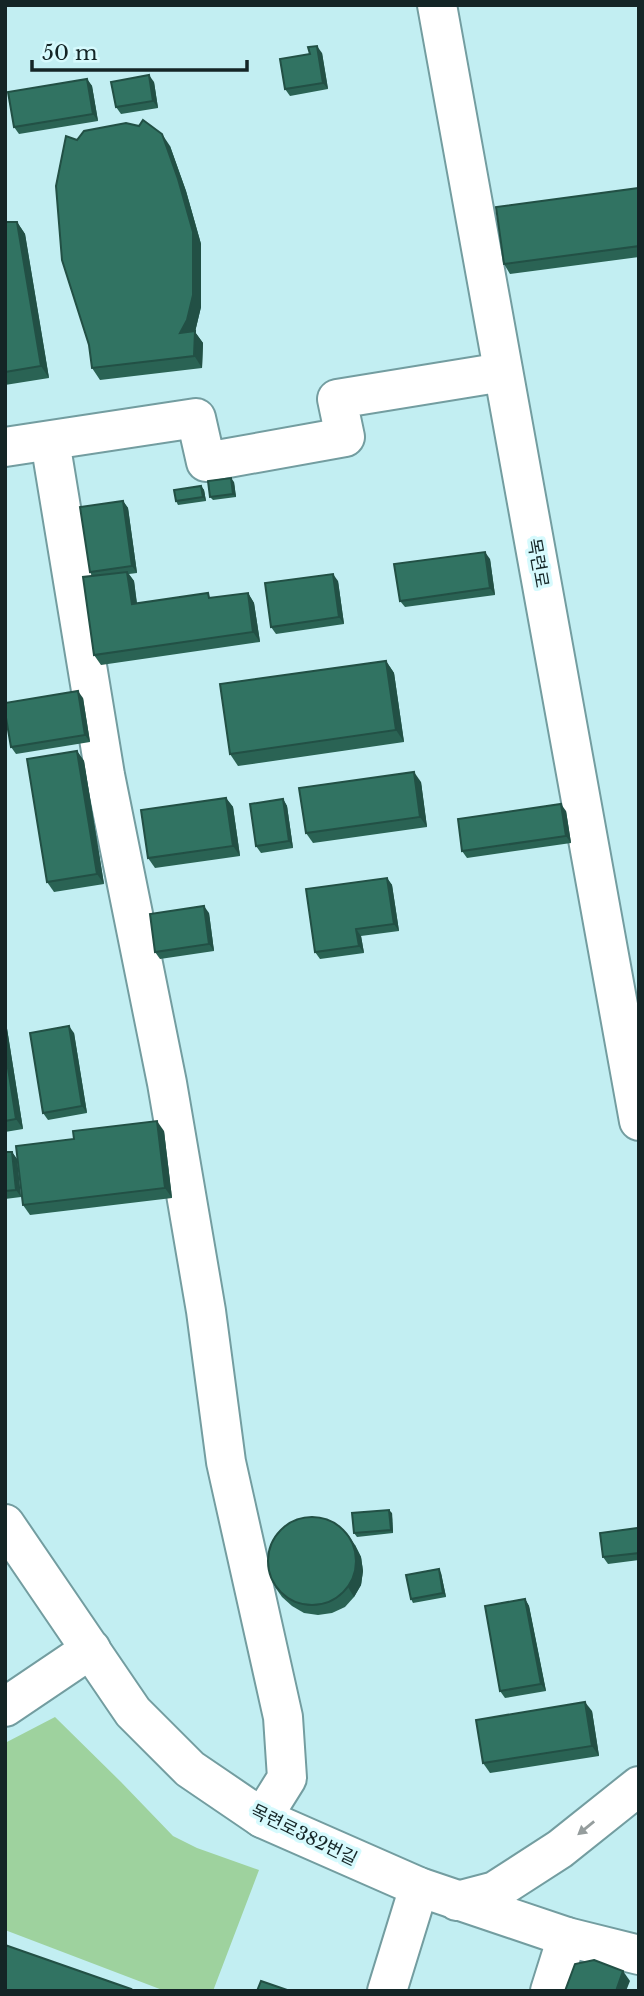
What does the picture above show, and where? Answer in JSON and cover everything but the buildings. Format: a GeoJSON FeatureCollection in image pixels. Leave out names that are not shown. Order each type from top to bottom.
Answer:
{"type":"FeatureCollection","features":[{"type":"Feature","properties":{"kind":"street","name":"목련로"},"geometry":{"type":"LineString","coordinates":[[437,5],[639,1121]]}},
{"type":"Feature","properties":{"kind":"street"},"geometry":{"type":"LineString","coordinates":[[5,447],[196,418],[206,462],[345,437],[337,398],[503,372]]}},
{"type":"Feature","properties":{"kind":"street"},"geometry":{"type":"LineString","coordinates":[[50,441],[105,775],[167,1083],[206,1311],[226,1462],[283,1717],[288,1778],[262,1818]]}},
{"type":"Feature","properties":{"kind":"street","name":"목련로382번길"},"geometry":{"type":"LineString","coordinates":[[5,1524],[133,1712],[190,1769],[262,1818],[457,1901],[567,1937],[639,1955]]}},
{"type":"Feature","properties":{"kind":"street"},"geometry":{"type":"LineString","coordinates":[[5,1707],[91,1649]]}},
{"type":"Feature","properties":{"kind":"street"},"geometry":{"type":"LineString","coordinates":[[457,1901],[495,1891],[560,1849],[639,1786]]}},
{"type":"Feature","properties":{"kind":"street"},"geometry":{"type":"LineString","coordinates":[[387,1991],[419,1887]]}},
{"type":"Feature","properties":{"kind":"street"},"geometry":{"type":"LineString","coordinates":[[550,1991],[567,1937]]}},
{"type":"Feature","properties":{"kind":"green space"},"geometry":{"type":"Polygon","coordinates":[[[55,1717],[173,1836],[197,1848],[259,1870],[213,1991],[165,1991],[5,1930],[5,1743],[55,1717]]]}}]}
